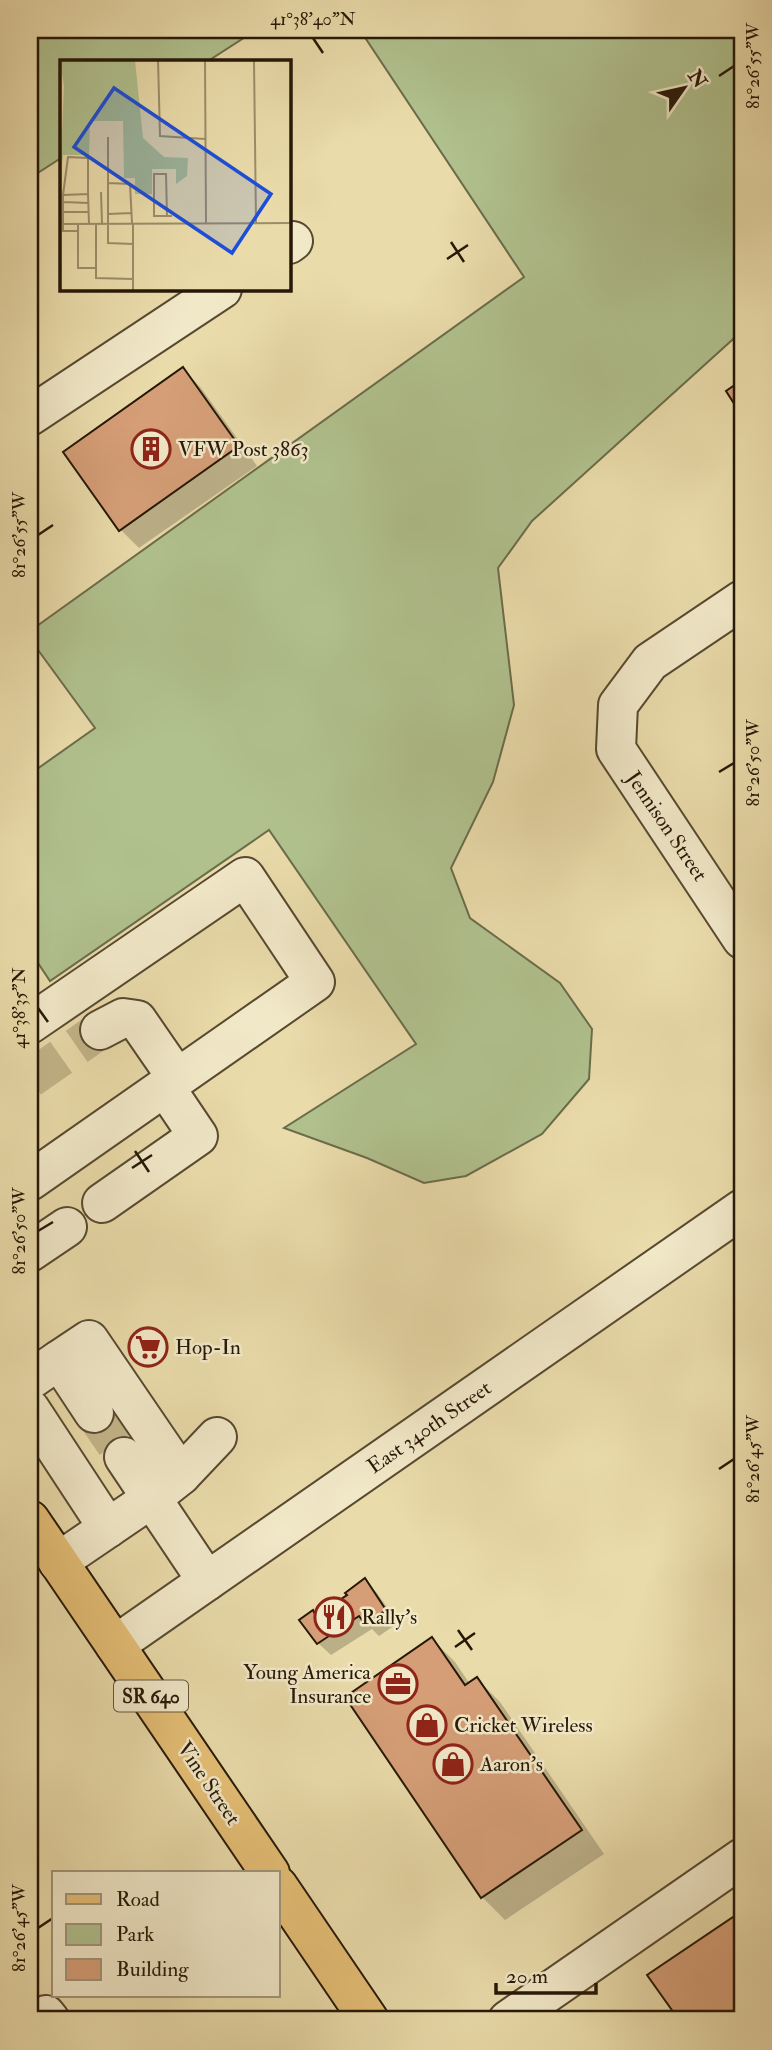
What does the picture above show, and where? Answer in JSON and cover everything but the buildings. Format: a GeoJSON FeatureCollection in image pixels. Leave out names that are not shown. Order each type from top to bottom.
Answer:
{"type":"FeatureCollection","features":[{"type":"Feature","properties":{"kind":"main road","name":"Vine Street"},"geometry":{"type":"LineString","coordinates":[[30,1520],[269,1871]]}},
{"type":"Feature","properties":{"kind":"main road"},"geometry":{"type":"LineString","coordinates":[[280,1889],[369,2020]]}},
{"type":"Feature","properties":{"kind":"street"},"geometry":{"type":"LineString","coordinates":[[30,416],[220,290]]}},
{"type":"Feature","properties":{"kind":"street","name":"Jennison Street"},"geometry":{"type":"LineString","coordinates":[[742,600],[650,662],[618,705],[616,750],[742,939]]}},
{"type":"Feature","properties":{"kind":"street"},"geometry":{"type":"LineString","coordinates":[[30,1024],[245,877],[315,982],[30,1181]]}},
{"type":"Feature","properties":{"kind":"street"},"geometry":{"type":"LineString","coordinates":[[100,1030],[123,1018],[136,1020],[198,1136],[102,1203]]}},
{"type":"Feature","properties":{"kind":"street","name":"East 340th Street"},"geometry":{"type":"LineString","coordinates":[[115,1644],[742,1209]]}},
{"type":"Feature","properties":{"kind":"street"},"geometry":{"type":"LineString","coordinates":[[30,1252],[67,1227]]}},
{"type":"Feature","properties":{"kind":"street"},"geometry":{"type":"LineString","coordinates":[[94,1413],[44,1370],[89,1339],[181,1475]]}},
{"type":"Feature","properties":{"kind":"street"},"geometry":{"type":"LineString","coordinates":[[30,1409],[108,1528]]}},
{"type":"Feature","properties":{"kind":"street"},"geometry":{"type":"LineString","coordinates":[[58,1562],[152,1498],[181,1475],[217,1437]]}},
{"type":"Feature","properties":{"kind":"street"},"geometry":{"type":"LineString","coordinates":[[124,1457],[207,1581]]}},
{"type":"Feature","properties":{"kind":"street"},"geometry":{"type":"LineString","coordinates":[[508,2020],[742,1858]]}},
{"type":"Feature","properties":{"kind":"green space"},"geometry":{"type":"Polygon","coordinates":[[[30,30],[256,30],[210,60],[60,60],[60,159],[30,178],[30,30]]]}},
{"type":"Feature","properties":{"kind":"green space"},"geometry":{"type":"Polygon","coordinates":[[[360,30],[742,30],[742,331],[532,521],[498,568],[514,705],[493,782],[451,868],[470,918],[560,983],[592,1029],[589,1079],[542,1134],[466,1176],[424,1183],[367,1158],[284,1128],[416,1044],[269,830],[50,981],[30,951],[30,774],[95,728],[30,639],[30,631],[524,277],[360,30]]]}},
{"type":"Feature","properties":{"kind":"tunnel"},"geometry":{"type":"LineString","coordinates":[[30,1079],[100,1030]]}},
{"type":"Feature","properties":{"kind":"tunnel"},"geometry":{"type":"LineString","coordinates":[[94,1413],[124,1457]]}},
{"type":"Feature","properties":{"kind":"place","name":"VFW Post 3863"},"geometry":{"type":"Point","coordinates":[151,449]}},
{"type":"Feature","properties":{"kind":"place","name":"Hop-In"},"geometry":{"type":"Point","coordinates":[148,1347]}},
{"type":"Feature","properties":{"kind":"place","name":"Rally's"},"geometry":{"type":"Point","coordinates":[334,1617]}},
{"type":"Feature","properties":{"kind":"place","name":"Young America Insurance"},"geometry":{"type":"Point","coordinates":[398,1684]}},
{"type":"Feature","properties":{"kind":"place","name":"Cricket Wireless"},"geometry":{"type":"Point","coordinates":[427,1725]}},
{"type":"Feature","properties":{"kind":"place","name":"Aaron's"},"geometry":{"type":"Point","coordinates":[453,1764]}}]}
